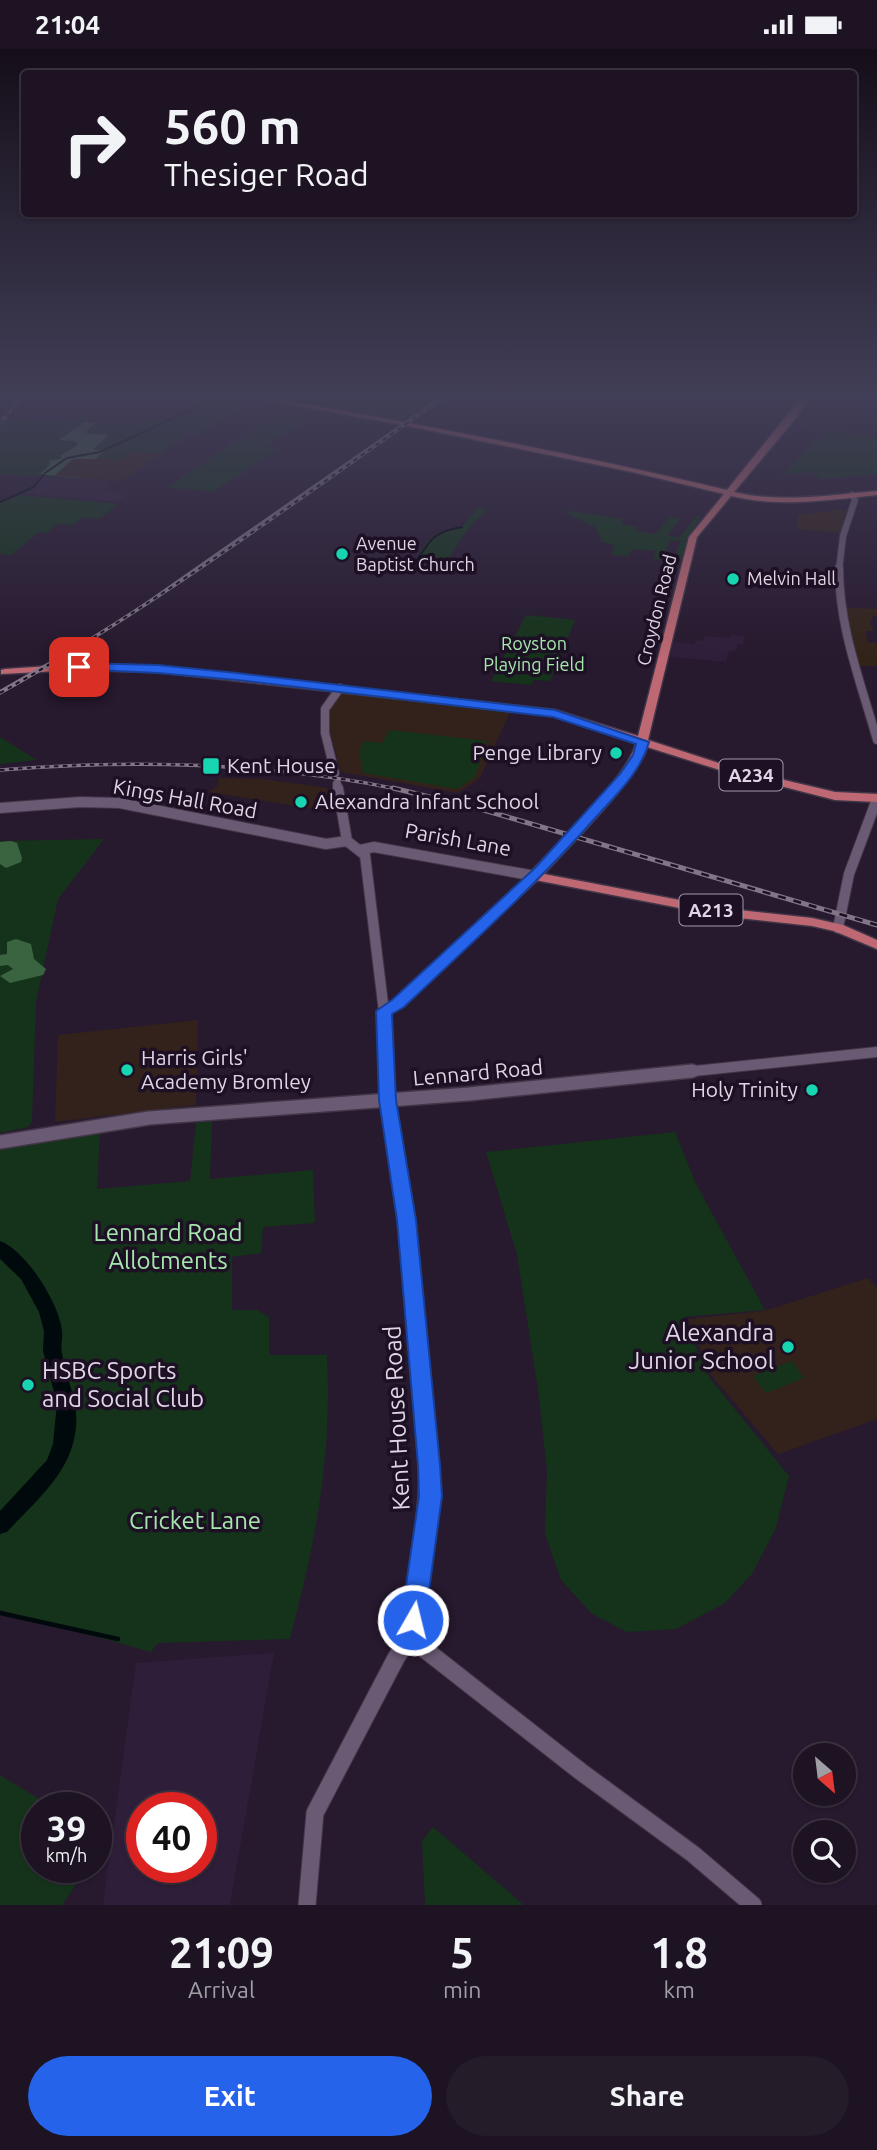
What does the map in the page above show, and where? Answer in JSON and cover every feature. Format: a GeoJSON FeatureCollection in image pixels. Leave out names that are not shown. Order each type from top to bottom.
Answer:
{"type":"FeatureCollection","features":[{"type":"Feature","properties":{"kind":"main road"},"geometry":{"type":"LineString","coordinates":[[689,485],[776,502],[877,493]]}},
{"type":"Feature","properties":{"kind":"main road","name":"Croydon Road"},"geometry":{"type":"LineString","coordinates":[[535,876],[624,776],[639,755],[691,541],[698,528],[735,485]]}},
{"type":"Feature","properties":{"kind":"main road","name":"A234"},"geometry":{"type":"LineString","coordinates":[[2,672],[64,668],[158,669],[555,713],[699,762],[835,796],[877,799]]}},
{"type":"Feature","properties":{"kind":"main road","name":"Parish Lane"},"geometry":{"type":"LineString","coordinates":[[535,876],[721,912],[792,918],[838,928],[877,945]]}},
{"type":"Feature","properties":{"kind":"street"},"geometry":{"type":"LineString","coordinates":[[852,495],[855,500],[843,534],[840,557],[841,607],[877,740]]}},
{"type":"Feature","properties":{"kind":"street"},"geometry":{"type":"LineString","coordinates":[[335,773],[326,733],[325,709],[341,688]]}},
{"type":"Feature","properties":{"kind":"street"},"geometry":{"type":"LineString","coordinates":[[337,784],[347,841],[360,850]]}},
{"type":"Feature","properties":{"kind":"street"},"geometry":{"type":"LineString","coordinates":[[838,928],[849,874],[877,799]]}},
{"type":"Feature","properties":{"kind":"street","name":"Kings Hall Road"},"geometry":{"type":"LineString","coordinates":[[0,809],[67,802],[120,803],[326,844],[347,841]]}},
{"type":"Feature","properties":{"kind":"street","name":"Parish Lane"},"geometry":{"type":"LineString","coordinates":[[360,850],[374,847],[535,876]]}},
{"type":"Feature","properties":{"kind":"street","name":"Kent House Road"},"geometry":{"type":"LineString","coordinates":[[360,850],[365,855],[384,1011],[388,1100],[407,1220],[429,1465],[430,1496],[413,1620],[414,1641]]}},
{"type":"Feature","properties":{"kind":"street"},"geometry":{"type":"LineString","coordinates":[[384,1011],[398,1003],[535,876]]}},
{"type":"Feature","properties":{"kind":"street","name":"Lennard Road"},"geometry":{"type":"LineString","coordinates":[[0,1142],[149,1118],[388,1100],[877,1052]]}},
{"type":"Feature","properties":{"kind":"street"},"geometry":{"type":"LineString","coordinates":[[307,1905],[315,1813],[396,1658],[405,1644],[414,1641],[580,1771],[693,1854],[753,1905]]}},
{"type":"Feature","properties":{"kind":"shaded area"},"geometry":{"type":"Polygon","coordinates":[[[38,485],[107,485],[104,489],[106,491],[127,494],[118,502],[23,493],[38,485]]]}},
{"type":"Feature","properties":{"kind":"shaded area"},"geometry":{"type":"Polygon","coordinates":[[[832,509],[846,511],[841,533],[796,529],[798,515],[832,509]]]}},
{"type":"Feature","properties":{"kind":"shaded area"},"geometry":{"type":"Polygon","coordinates":[[[841,607],[877,609],[877,616],[872,616],[873,621],[869,621],[874,631],[865,631],[868,643],[877,643],[877,666],[856,666],[841,607]]]}},
{"type":"Feature","properties":{"kind":"shaded area"},"geometry":{"type":"Polygon","coordinates":[[[731,635],[744,636],[743,644],[738,644],[736,650],[728,652],[726,662],[670,657],[674,642],[694,644],[696,640],[703,641],[704,636],[730,638],[731,635]]]}},
{"type":"Feature","properties":{"kind":"shaded area"},"geometry":{"type":"Polygon","coordinates":[[[343,691],[511,710],[480,778],[458,793],[341,772],[330,732],[330,709],[343,691]]]}},
{"type":"Feature","properties":{"kind":"shaded area","name":"Alexandra Infant School"},"geometry":{"type":"Polygon","coordinates":[[[219,778],[262,779],[328,788],[333,812],[208,792],[217,786],[219,778]]]}},
{"type":"Feature","properties":{"kind":"shaded area","name":"Harris Girls' Academy Bromley"},"geometry":{"type":"Polygon","coordinates":[[[198,1020],[196,1105],[55,1122],[58,1035],[198,1020]]]}},
{"type":"Feature","properties":{"kind":"shaded area","name":"Alexandra Junior School"},"geometry":{"type":"Polygon","coordinates":[[[868,1278],[877,1288],[877,1419],[778,1454],[711,1375],[688,1319],[764,1311],[868,1278]]]}},
{"type":"Feature","properties":{"kind":"shaded area"},"geometry":{"type":"Polygon","coordinates":[[[274,1653],[230,1905],[103,1905],[106,1883],[112,1883],[112,1839],[136,1663],[274,1653]]]}},
{"type":"Feature","properties":{"kind":"green space"},"geometry":{"type":"Polygon","coordinates":[[[172,485],[223,485],[212,492],[168,487],[172,485]]]}},
{"type":"Feature","properties":{"kind":"green space"},"geometry":{"type":"Polygon","coordinates":[[[19,495],[118,504],[99,519],[84,517],[73,525],[56,524],[47,533],[39,532],[11,555],[0,554],[0,502],[19,495]]]}},
{"type":"Feature","properties":{"kind":"green space"},"geometry":{"type":"Polygon","coordinates":[[[477,508],[488,509],[471,525],[446,562],[416,560],[434,536],[445,530],[462,527],[477,508]]]}},
{"type":"Feature","properties":{"kind":"green space"},"geometry":{"type":"Polygon","coordinates":[[[566,510],[623,519],[621,524],[638,527],[636,531],[655,534],[670,517],[681,518],[667,535],[679,538],[697,516],[701,517],[686,540],[683,560],[674,559],[681,541],[670,540],[663,560],[653,559],[656,551],[633,549],[628,556],[612,555],[614,545],[602,542],[595,527],[568,514],[566,510]]]}},
{"type":"Feature","properties":{"kind":"green space","name":"Royston Playing Field"},"geometry":{"type":"Polygon","coordinates":[[[526,615],[575,620],[550,681],[534,680],[531,685],[491,681],[526,615]]]}},
{"type":"Feature","properties":{"kind":"green space"},"geometry":{"type":"Polygon","coordinates":[[[390,730],[487,741],[475,777],[457,789],[363,773],[359,751],[364,741],[382,743],[390,730]]]}},
{"type":"Feature","properties":{"kind":"green space"},"geometry":{"type":"Polygon","coordinates":[[[0,737],[37,760],[0,764],[0,737]]]}},
{"type":"Feature","properties":{"kind":"green space"},"geometry":{"type":"Polygon","coordinates":[[[104,839],[58,899],[36,1002],[32,1122],[28,1127],[0,1133],[0,841],[104,839]]]}},
{"type":"Feature","properties":{"kind":"green space"},"geometry":{"type":"Polygon","coordinates":[[[0,842],[17,843],[22,858],[21,862],[6,868],[0,864],[0,842]]]}},
{"type":"Feature","properties":{"kind":"green space"},"geometry":{"type":"Polygon","coordinates":[[[16,939],[31,944],[34,959],[46,969],[43,975],[10,983],[0,976],[13,969],[8,965],[0,966],[0,955],[7,954],[7,942],[16,939]]]}},
{"type":"Feature","properties":{"kind":"green space"},"geometry":{"type":"Polygon","coordinates":[[[212,1121],[210,1179],[313,1170],[315,1223],[263,1227],[261,1253],[232,1257],[232,1310],[257,1310],[269,1317],[269,1355],[327,1355],[327,1429],[320,1499],[290,1639],[158,1643],[151,1652],[0,1610],[0,1149],[100,1132],[97,1189],[190,1181],[196,1123],[212,1121]]]}},
{"type":"Feature","properties":{"kind":"green space"},"geometry":{"type":"Polygon","coordinates":[[[675,1132],[696,1184],[765,1310],[683,1317],[709,1377],[789,1476],[776,1528],[752,1574],[725,1603],[676,1629],[627,1632],[592,1614],[561,1580],[545,1534],[547,1471],[538,1389],[517,1255],[486,1152],[675,1132]]]}},
{"type":"Feature","properties":{"kind":"green space"},"geometry":{"type":"Polygon","coordinates":[[[792,1361],[804,1378],[766,1393],[753,1376],[792,1361]]]}},
{"type":"Feature","properties":{"kind":"green space"},"geometry":{"type":"Polygon","coordinates":[[[0,1775],[28,1792],[21,1792],[21,1883],[77,1883],[62,1905],[0,1905],[0,1775]]]}},
{"type":"Feature","properties":{"kind":"green space"},"geometry":{"type":"Polygon","coordinates":[[[433,1827],[524,1905],[425,1905],[422,1841],[433,1827]]]}},
{"type":"Feature","properties":{"kind":"waterway"},"geometry":{"type":"LineString","coordinates":[[0,502],[36,485]]}},
{"type":"Feature","properties":{"kind":"waterway"},"geometry":{"type":"LineString","coordinates":[[408,570],[434,537],[462,527]]}},
{"type":"Feature","properties":{"kind":"waterway"},"geometry":{"type":"LineString","coordinates":[[0,1248],[27,1274],[48,1311],[53,1331],[52,1351],[67,1403],[63,1444],[55,1465],[0,1525]]}},
{"type":"Feature","properties":{"kind":"waterway"},"geometry":{"type":"LineString","coordinates":[[0,1613],[118,1639]]}},
{"type":"Feature","properties":{"kind":"tram line"},"geometry":{"type":"LineString","coordinates":[[0,691],[113,626],[316,485]]}},
{"type":"Feature","properties":{"kind":"railway"},"geometry":{"type":"LineString","coordinates":[[0,693],[114,625],[320,485]]}},
{"type":"Feature","properties":{"kind":"railway"},"geometry":{"type":"LineString","coordinates":[[0,770],[101,765],[202,765],[302,774],[399,789]]}},
{"type":"Feature","properties":{"kind":"railway"},"geometry":{"type":"LineString","coordinates":[[393,788],[399,789]]}},
{"type":"Feature","properties":{"kind":"railway"},"geometry":{"type":"LineString","coordinates":[[399,789],[487,811],[877,925]]}},
{"type":"Feature","properties":{"kind":"place","name":"Avenue Baptist Church"},"geometry":{"type":"Point","coordinates":[342,554]}},
{"type":"Feature","properties":{"kind":"place","name":"Melvin Hall"},"geometry":{"type":"Point","coordinates":[733,579]}},
{"type":"Feature","properties":{"kind":"place","name":"Penge Library"},"geometry":{"type":"Point","coordinates":[616,753]}},
{"type":"Feature","properties":{"kind":"place","name":"Kent House"},"geometry":{"type":"Point","coordinates":[211,766]}},
{"type":"Feature","properties":{"kind":"place","name":"Alexandra Infant School"},"geometry":{"type":"Point","coordinates":[301,802]}},
{"type":"Feature","properties":{"kind":"place","name":"Harris Girls' Academy Bromley"},"geometry":{"type":"Point","coordinates":[127,1070]}},
{"type":"Feature","properties":{"kind":"place","name":"Holy Trinity"},"geometry":{"type":"Point","coordinates":[812,1090]}},
{"type":"Feature","properties":{"kind":"place","name":"Alexandra Junior School"},"geometry":{"type":"Point","coordinates":[788,1347]}},
{"type":"Feature","properties":{"kind":"place","name":"HSBC Sports and Social Club"},"geometry":{"type":"Point","coordinates":[28,1385]}},
{"type":"Feature","properties":{"kind":"route"},"geometry":{"type":"LineString","coordinates":[[79,667],[158,669],[237,676],[555,713],[642,742],[639,755],[624,776],[541,870],[398,1003],[384,1011],[389,1111],[407,1220],[429,1465],[427,1528],[413,1620]]}},
{"type":"Feature","properties":{"kind":"park label","name":"Lennard Road Allotments"},"geometry":{"type":"Point","coordinates":[168,1247]}},
{"type":"Feature","properties":{"kind":"park label","name":"Cricket Lane"},"geometry":{"type":"Point","coordinates":[195,1521]}}]}
